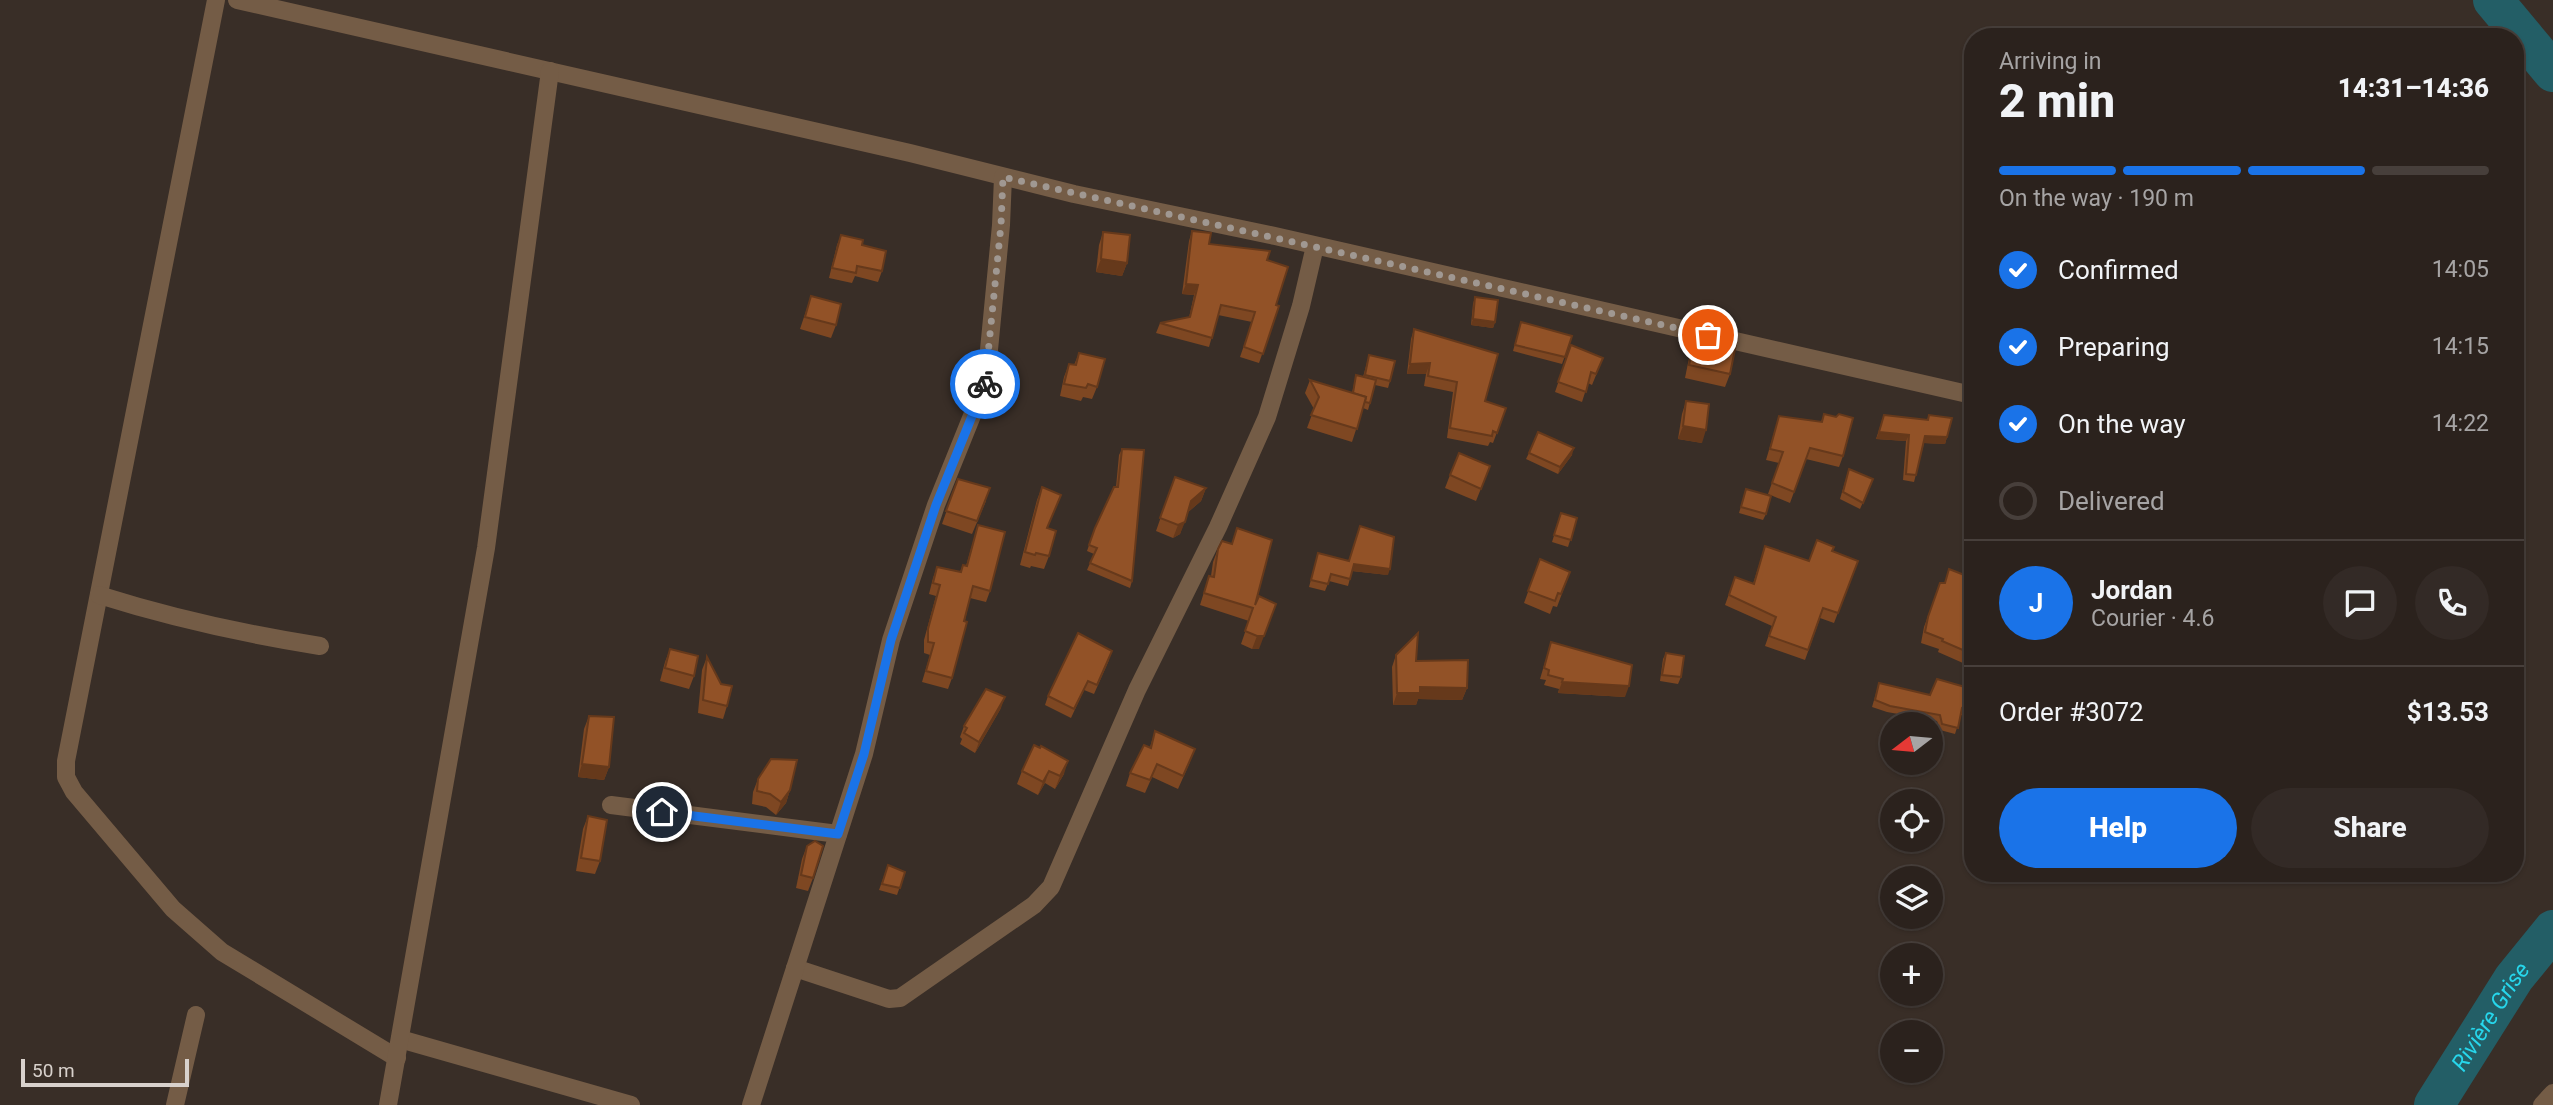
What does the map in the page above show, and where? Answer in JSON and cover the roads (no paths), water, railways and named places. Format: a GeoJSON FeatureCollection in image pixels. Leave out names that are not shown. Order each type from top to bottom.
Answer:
{"type":"FeatureCollection","features":[{"type":"Feature","properties":{"kind":"street"},"geometry":{"type":"LineString","coordinates":[[216,0],[66,761],[66,777],[74,792],[173,909],[222,952],[397,1059]]}},
{"type":"Feature","properties":{"kind":"street"},"geometry":{"type":"LineString","coordinates":[[237,0],[910,153],[1003,177],[1964,393]]}},
{"type":"Feature","properties":{"kind":"street"},"geometry":{"type":"LineString","coordinates":[[388,1105],[486,548],[550,71]]}},
{"type":"Feature","properties":{"kind":"street"},"geometry":{"type":"LineString","coordinates":[[751,1105],[864,754],[891,640],[936,505],[986,381],[1003,177]]}},
{"type":"Feature","properties":{"kind":"street"},"geometry":{"type":"LineString","coordinates":[[795,968],[889,999],[900,998],[1034,905],[1051,887],[1137,690],[1218,527],[1267,417],[1301,306],[1315,246]]}},
{"type":"Feature","properties":{"kind":"street"},"geometry":{"type":"LineString","coordinates":[[99,595],[165,615],[237,632],[320,646]]}},
{"type":"Feature","properties":{"kind":"street"},"geometry":{"type":"LineString","coordinates":[[611,805],[838,834]]}},
{"type":"Feature","properties":{"kind":"street"},"geometry":{"type":"LineString","coordinates":[[174,1105],[196,1015]]}},
{"type":"Feature","properties":{"kind":"street"},"geometry":{"type":"LineString","coordinates":[[400,1039],[631,1105]]}},
{"type":"Feature","properties":{"kind":"street"},"geometry":{"type":"LineString","coordinates":[[2542,1105],[2553,1093]]}},
{"type":"Feature","properties":{"kind":"waterway","name":"Rivière Grise"},"geometry":{"type":"LineString","coordinates":[[2493,0],[2516,28]]}},
{"type":"Feature","properties":{"kind":"waterway","name":"Rivière Grise"},"geometry":{"type":"LineString","coordinates":[[2524,37],[2553,72]]}},
{"type":"Feature","properties":{"kind":"waterway","name":"Rivière Grise"},"geometry":{"type":"LineString","coordinates":[[2434,1105],[2514,978],[2553,930]]}}]}
